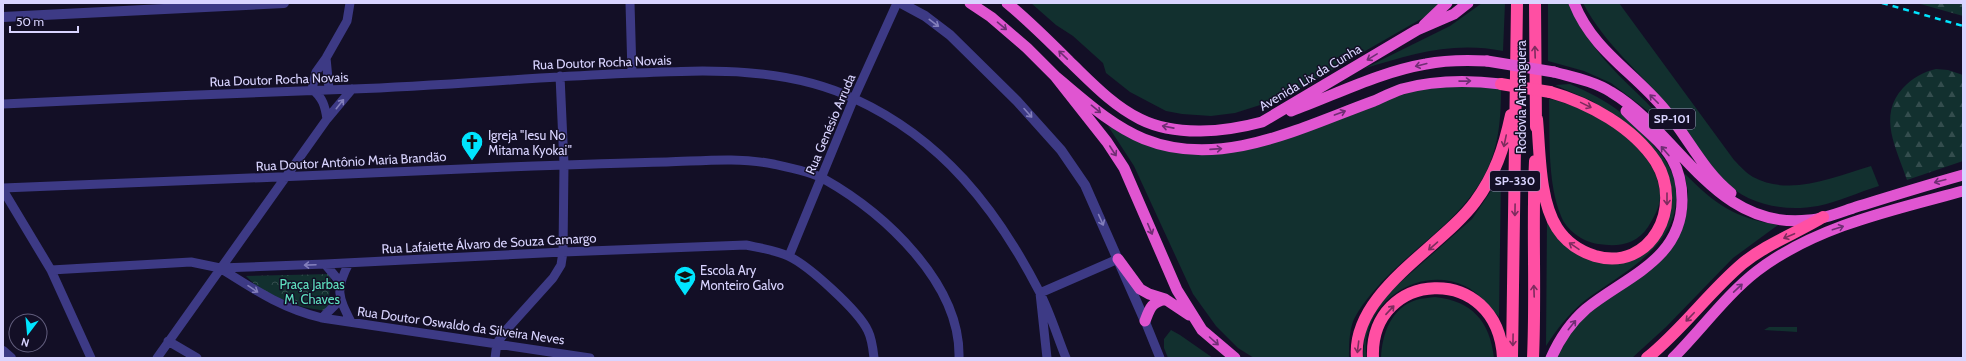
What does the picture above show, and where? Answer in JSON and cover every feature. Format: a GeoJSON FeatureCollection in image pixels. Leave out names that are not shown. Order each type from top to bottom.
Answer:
{"type":"FeatureCollection","features":[{"type":"Feature","properties":{"kind":"highway"},"geometry":{"type":"LineString","coordinates":[[970,3],[1010,32],[1055,76],[1122,128],[1144,139],[1173,147],[1199,150],[1229,148],[1258,142],[1402,89],[1444,81],[1474,81],[1501,84],[1550,92],[1573,98],[1604,113],[1638,142],[1656,162],[1665,181],[1667,203],[1665,216],[1660,228],[1652,240],[1634,253],[1617,258],[1601,257],[1587,253],[1573,246],[1565,238],[1556,228],[1545,199],[1537,119]]}},
{"type":"Feature","properties":{"kind":"highway","name":"Avenida Lix da Cunha"},"geometry":{"type":"LineString","coordinates":[[1007,3],[1116,104],[1140,119],[1170,128],[1195,130],[1225,129],[1262,122],[1418,30],[1441,21],[1468,3]]}},
{"type":"Feature","properties":{"kind":"highway"},"geometry":{"type":"LineString","coordinates":[[1418,30],[1447,3]]}},
{"type":"Feature","properties":{"kind":"highway","name":"Rodovia Anhanguera"},"geometry":{"type":"LineString","coordinates":[[1512,358],[1517,3]]}},
{"type":"Feature","properties":{"kind":"highway","name":"Rodovia Anhanguera"},"geometry":{"type":"LineString","coordinates":[[1533,358],[1535,324],[1533,210],[1537,119],[1534,43],[1535,3]]}},
{"type":"Feature","properties":{"kind":"highway","name":"SP-101"},"geometry":{"type":"LineString","coordinates":[[1574,3],[1580,16],[1596,41],[1615,62],[1665,110],[1707,168],[1723,186],[1738,198],[1781,220],[1810,220],[1824,217],[1918,187],[1963,175]]}},
{"type":"Feature","properties":{"kind":"highway"},"geometry":{"type":"LineString","coordinates":[[1262,122],[1388,74],[1425,64],[1443,61],[1487,61],[1554,72],[1576,78],[1610,91],[1644,117],[1703,178],[1726,199],[1744,210],[1781,220]]}},
{"type":"Feature","properties":{"kind":"highway"},"geometry":{"type":"LineString","coordinates":[[1055,76],[1108,142],[1124,168],[1177,290],[1195,320],[1202,330],[1235,358]]}},
{"type":"Feature","properties":{"kind":"highway"},"geometry":{"type":"LineString","coordinates":[[1357,358],[1358,344],[1363,324],[1380,295],[1454,226],[1475,203],[1489,183],[1504,148],[1516,89]]}},
{"type":"Feature","properties":{"kind":"highway"},"geometry":{"type":"LineString","coordinates":[[1551,358],[1564,335],[1586,309],[1637,274],[1662,254],[1671,241],[1678,225],[1682,209],[1682,189],[1672,158],[1617,101],[1610,91]]}},
{"type":"Feature","properties":{"kind":"highway"},"geometry":{"type":"LineString","coordinates":[[1673,358],[1698,333],[1735,291],[1757,271],[1773,260],[1830,231],[1963,191]]}},
{"type":"Feature","properties":{"kind":"highway"},"geometry":{"type":"LineString","coordinates":[[1647,358],[1672,336],[1743,264],[1762,250],[1799,232],[1824,217]]}},
{"type":"Feature","properties":{"kind":"highway"},"geometry":{"type":"LineString","coordinates":[[1118,259],[1140,289],[1149,294],[1165,299],[1195,320]]}},
{"type":"Feature","properties":{"kind":"highway"},"geometry":{"type":"LineString","coordinates":[[1372,358],[1374,337],[1385,314],[1407,295],[1418,290],[1431,288],[1446,288],[1461,292],[1478,302],[1488,313],[1498,333],[1502,346],[1503,358]]}},
{"type":"Feature","properties":{"kind":"highway"},"geometry":{"type":"LineString","coordinates":[[1145,321],[1149,310],[1155,302],[1165,299]]}},
{"type":"Feature","properties":{"kind":"highway"},"geometry":{"type":"LineString","coordinates":[[1535,324],[1538,358]]}},
{"type":"Feature","properties":{"kind":"street"},"geometry":{"type":"LineString","coordinates":[[3,17],[284,3]]}},
{"type":"Feature","properties":{"kind":"street"},"geometry":{"type":"LineString","coordinates":[[327,119],[325,104],[320,96],[312,89],[316,72],[326,58],[346,21],[350,3]]}},
{"type":"Feature","properties":{"kind":"street"},"geometry":{"type":"LineString","coordinates":[[630,3],[632,73]]}},
{"type":"Feature","properties":{"kind":"street","name":"Rua Genésio Arruda"},"geometry":{"type":"LineString","coordinates":[[789,256],[854,98],[897,3]]}},
{"type":"Feature","properties":{"kind":"street"},"geometry":{"type":"LineString","coordinates":[[901,3],[925,16],[950,35],[1017,101],[1061,150],[1085,185],[1160,358]]}},
{"type":"Feature","properties":{"kind":"street"},"geometry":{"type":"LineString","coordinates":[[326,58],[329,89]]}},
{"type":"Feature","properties":{"kind":"street","name":"Rua Doutor Rocha Novais"},"geometry":{"type":"LineString","coordinates":[[3,104],[312,89],[352,89],[632,73],[721,72],[772,74],[816,85],[854,98],[908,129],[940,154],[963,176],[992,213],[1040,293],[1066,358]]}},
{"type":"Feature","properties":{"kind":"street"},"geometry":{"type":"LineString","coordinates":[[495,358],[498,343],[508,328],[553,278],[561,265],[563,252],[564,164],[560,76]]}},
{"type":"Feature","properties":{"kind":"street"},"geometry":{"type":"LineString","coordinates":[[157,358],[220,268],[288,177],[327,119],[352,89]]}},
{"type":"Feature","properties":{"kind":"street","name":"Rua Doutor Antônio Maria Brandão"},"geometry":{"type":"LineString","coordinates":[[3,189],[564,164],[744,160],[775,164],[822,178],[857,201],[894,229],[920,258],[942,293],[952,319],[959,349],[959,358]]}},
{"type":"Feature","properties":{"kind":"street"},"geometry":{"type":"LineString","coordinates":[[3,189],[51,270],[91,358]]}},
{"type":"Feature","properties":{"kind":"street","name":"Rua Lafaiette Álvaro de Souza Camargo"},"geometry":{"type":"LineString","coordinates":[[51,270],[191,262],[220,268],[746,245],[769,249],[789,256],[819,278],[856,313],[868,331],[874,358]]}},
{"type":"Feature","properties":{"kind":"street"},"geometry":{"type":"LineString","coordinates":[[1047,358],[1040,293],[1118,259]]}},
{"type":"Feature","properties":{"kind":"street"},"geometry":{"type":"LineString","coordinates":[[349,263],[340,282],[340,300],[351,322]]}},
{"type":"Feature","properties":{"kind":"street"},"geometry":{"type":"LineString","coordinates":[[326,264],[340,282]]}},
{"type":"Feature","properties":{"kind":"street","name":"Rua Doutor Oswaldo da Silveira Neves"},"geometry":{"type":"LineString","coordinates":[[220,268],[262,296],[300,312],[322,318],[498,343],[590,358]]}},
{"type":"Feature","properties":{"kind":"street"},"geometry":{"type":"LineString","coordinates":[[322,318],[340,300]]}},
{"type":"Feature","properties":{"kind":"street"},"geometry":{"type":"LineString","coordinates":[[168,341],[196,358]]}},
{"type":"Feature","properties":{"kind":"street"},"geometry":{"type":"LineString","coordinates":[[3,351],[10,358]]}},
{"type":"Feature","properties":{"kind":"green space"},"geometry":{"type":"Polygon","coordinates":[[[1031,3],[1441,3],[1428,15],[1285,97],[1235,113],[1211,116],[1182,114],[1166,111],[1130,92],[1106,73],[1103,63],[1073,36],[1056,25],[1031,3]]]}},
{"type":"Feature","properties":{"kind":"green space"},"geometry":{"type":"Polygon","coordinates":[[[1482,3],[1505,3],[1503,51],[1467,47],[1449,48],[1398,58],[1363,69],[1450,26],[1482,3]]]}},
{"type":"Feature","properties":{"kind":"green space"},"geometry":{"type":"Polygon","coordinates":[[[1548,3],[1570,3],[1583,29],[1599,53],[1653,109],[1665,124],[1611,83],[1584,71],[1548,61],[1548,3]]]}},
{"type":"Feature","properties":{"kind":"green space"},"geometry":{"type":"Polygon","coordinates":[[[1583,3],[1619,3],[1734,160],[1753,177],[1767,183],[1797,185],[1827,180],[1871,166],[1879,186],[1833,202],[1805,208],[1779,207],[1754,201],[1743,195],[1732,188],[1716,171],[1670,108],[1602,32],[1583,3]]]}},
{"type":"Feature","properties":{"kind":"green space"},"geometry":{"type":"Polygon","coordinates":[[[1917,3],[1963,3],[1963,16],[1917,3]]]}},
{"type":"Feature","properties":{"kind":"green space"},"geometry":{"type":"Polygon","coordinates":[[[1936,69],[1948,70],[1963,75],[1963,161],[1907,180],[1894,145],[1890,121],[1891,110],[1895,99],[1906,84],[1918,76],[1936,69]]]}},
{"type":"Feature","properties":{"kind":"green space"},"geometry":{"type":"Polygon","coordinates":[[[1458,84],[1501,89],[1499,127],[1490,163],[1478,186],[1455,215],[1399,265],[1370,295],[1358,312],[1351,328],[1349,358],[1254,358],[1238,348],[1216,326],[1193,294],[1134,166],[1108,126],[1132,137],[1221,153],[1407,91],[1458,84]]]}},
{"type":"Feature","properties":{"kind":"green space"},"geometry":{"type":"Polygon","coordinates":[[[1570,84],[1609,104],[1630,120],[1640,130],[1668,164],[1675,181],[1676,200],[1673,218],[1666,233],[1655,247],[1642,260],[1583,302],[1563,322],[1546,346],[1547,218],[1581,254],[1643,251],[1671,209],[1672,191],[1669,178],[1625,123],[1592,101],[1555,85],[1570,84]]]}},
{"type":"Feature","properties":{"kind":"green space"},"geometry":{"type":"Polygon","coordinates":[[[1549,99],[1583,110],[1619,131],[1647,160],[1656,176],[1660,198],[1657,211],[1653,219],[1638,238],[1619,245],[1592,243],[1581,238],[1563,221],[1553,189],[1551,174],[1549,99]]]}},
{"type":"Feature","properties":{"kind":"green space"},"geometry":{"type":"Polygon","coordinates":[[[1684,173],[1695,184],[1726,208],[1749,218],[1778,225],[1733,258],[1666,327],[1632,358],[1557,358],[1571,331],[1589,313],[1642,275],[1682,226],[1687,210],[1688,191],[1684,173]]]}},
{"type":"Feature","properties":{"kind":"green space"},"geometry":{"type":"Polygon","coordinates":[[[1501,176],[1499,317],[1479,296],[1465,286],[1450,281],[1436,280],[1421,282],[1394,294],[1383,305],[1374,317],[1368,331],[1366,341],[1366,358],[1363,358],[1365,330],[1386,295],[1472,219],[1501,176]]]}},
{"type":"Feature","properties":{"kind":"green space","name":"Praça Jarbas M. Chaves"},"geometry":{"type":"Polygon","coordinates":[[[331,274],[328,311],[317,310],[284,301],[263,290],[246,276],[331,274]]]}},
{"type":"Feature","properties":{"kind":"green space"},"geometry":{"type":"Polygon","coordinates":[[[1435,297],[1448,299],[1459,303],[1469,308],[1477,315],[1488,333],[1494,358],[1381,358],[1383,340],[1386,331],[1394,316],[1400,309],[1418,299],[1435,297]]]}},
{"type":"Feature","properties":{"kind":"green space"},"geometry":{"type":"Polygon","coordinates":[[[1769,327],[1797,327],[1797,332],[1764,330],[1769,327]]]}},
{"type":"Feature","properties":{"kind":"green space"},"geometry":{"type":"Polygon","coordinates":[[[1171,330],[1213,358],[1168,358],[1164,348],[1164,339],[1171,330]]]}},
{"type":"Feature","properties":{"kind":"railway"},"geometry":{"type":"LineString","coordinates":[[1882,3],[1963,26]]}},
{"type":"Feature","properties":{"kind":"place","name":"Igreja \"Iesu No Mitama Kyokai\""},"geometry":{"type":"Point","coordinates":[472,162]}},
{"type":"Feature","properties":{"kind":"place","name":"Escola Ary Monteiro Galvo"},"geometry":{"type":"Point","coordinates":[685,296]}}]}
